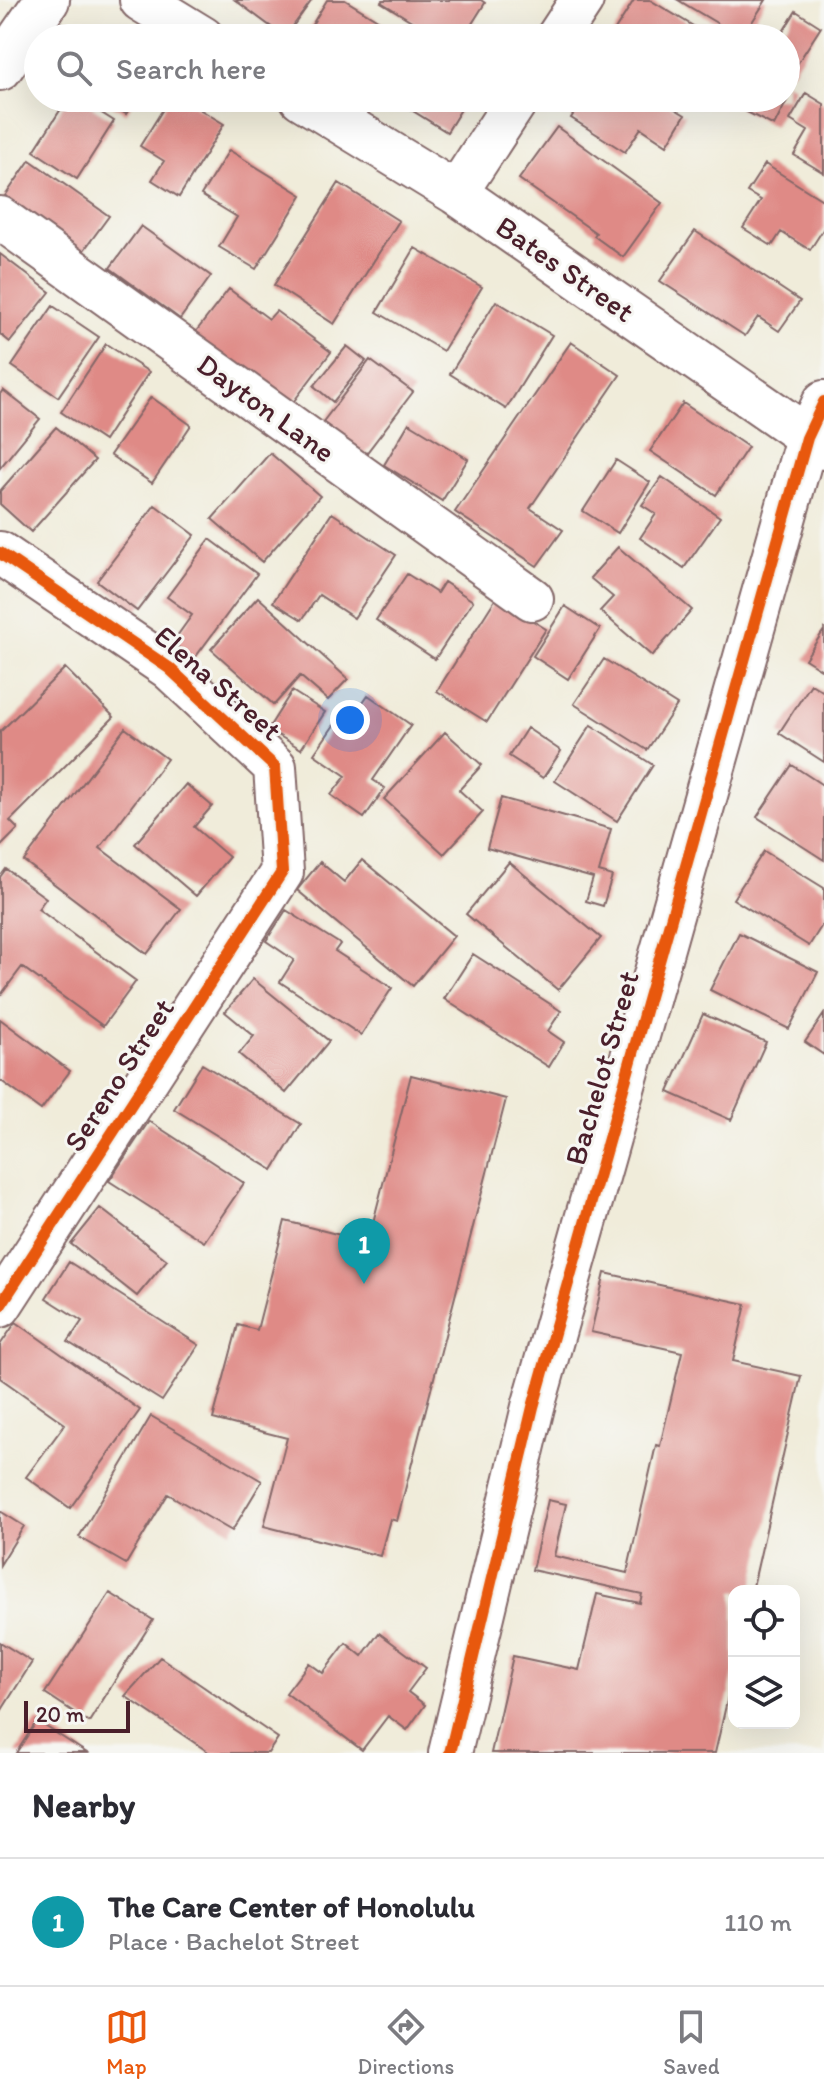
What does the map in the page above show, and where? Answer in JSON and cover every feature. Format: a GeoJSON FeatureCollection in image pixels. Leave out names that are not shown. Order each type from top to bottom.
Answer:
{"type":"FeatureCollection","features":[{"type":"Feature","properties":{"kind":"street"},"geometry":{"type":"LineString","coordinates":[[30,24],[47,0]]}},
{"type":"Feature","properties":{"kind":"street"},"geometry":{"type":"LineString","coordinates":[[141,0],[180,24]]}},
{"type":"Feature","properties":{"kind":"street"},"geometry":{"type":"LineString","coordinates":[[566,24],[582,0]]}},
{"type":"Feature","properties":{"kind":"street"},"geometry":{"type":"LineString","coordinates":[[0,68],[24,33]]}},
{"type":"Feature","properties":{"kind":"street","name":"Bates Street"},"geometry":{"type":"LineString","coordinates":[[324,112],[456,193],[818,429]]}},
{"type":"Feature","properties":{"kind":"street"},"geometry":{"type":"LineString","coordinates":[[456,193],[509,112]]}},
{"type":"Feature","properties":{"kind":"street","name":"Dayton Lane"},"geometry":{"type":"LineString","coordinates":[[0,218],[532,599]]}},
{"type":"Feature","properties":{"kind":"street","name":"Bachelot Street"},"geometry":{"type":"LineString","coordinates":[[450,1753],[533,1407],[818,429]]}},
{"type":"Feature","properties":{"kind":"street","name":"Elena Street"},"geometry":{"type":"LineString","coordinates":[[0,553],[169,668],[275,767],[282,872]]}},
{"type":"Feature","properties":{"kind":"street","name":"Sereno Street"},"geometry":{"type":"LineString","coordinates":[[0,1306],[282,872]]}},
{"type":"Feature","properties":{"kind":"building"},"geometry":{"type":"Polygon","coordinates":[[[235,0],[312,0],[294,24],[267,24],[235,0]]]}},
{"type":"Feature","properties":{"kind":"building"},"geometry":{"type":"Polygon","coordinates":[[[327,0],[345,0],[384,24],[312,24],[327,0]]]}},
{"type":"Feature","properties":{"kind":"building"},"geometry":{"type":"Polygon","coordinates":[[[481,0],[485,3],[472,24],[416,24],[381,2],[481,0]]]}},
{"type":"Feature","properties":{"kind":"building"},"geometry":{"type":"Polygon","coordinates":[[[634,0],[650,0],[690,24],[619,24],[634,0]]]}},
{"type":"Feature","properties":{"kind":"building"},"geometry":{"type":"Polygon","coordinates":[[[678,0],[766,0],[751,24],[718,24],[678,0]]]}},
{"type":"Feature","properties":{"kind":"building"},"geometry":{"type":"Polygon","coordinates":[[[796,11],[821,27],[800,60],[800,24],[788,24],[796,11]]]}},
{"type":"Feature","properties":{"kind":"building"},"geometry":{"type":"Polygon","coordinates":[[[806,93],[824,104],[824,173],[794,155],[808,131],[790,120],[795,112],[800,112],[800,103],[806,93]]]}},
{"type":"Feature","properties":{"kind":"building"},"geometry":{"type":"Polygon","coordinates":[[[59,112],[100,112],[114,121],[77,179],[34,151],[59,112]]]}},
{"type":"Feature","properties":{"kind":"building"},"geometry":{"type":"Polygon","coordinates":[[[161,112],[204,112],[224,124],[179,197],[152,180],[164,161],[140,146],[161,112]]]}},
{"type":"Feature","properties":{"kind":"building"},"geometry":{"type":"Polygon","coordinates":[[[415,112],[459,112],[447,132],[415,112]]]}},
{"type":"Feature","properties":{"kind":"building"},"geometry":{"type":"Polygon","coordinates":[[[575,112],[680,112],[685,115],[667,145],[641,128],[625,152],[571,118],[575,112]]]}},
{"type":"Feature","properties":{"kind":"building"},"geometry":{"type":"Polygon","coordinates":[[[747,112],[781,112],[774,126],[747,112]]]}},
{"type":"Feature","properties":{"kind":"building"},"geometry":{"type":"Polygon","coordinates":[[[557,127],[662,203],[623,257],[594,236],[596,233],[519,179],[557,127]]]}},
{"type":"Feature","properties":{"kind":"building"},"geometry":{"type":"Polygon","coordinates":[[[229,150],[302,195],[256,269],[219,247],[237,217],[201,195],[229,150]]]}},
{"type":"Feature","properties":{"kind":"building"},"geometry":{"type":"Polygon","coordinates":[[[30,160],[109,216],[81,254],[3,199],[30,160]]]}},
{"type":"Feature","properties":{"kind":"building"},"geometry":{"type":"Polygon","coordinates":[[[765,164],[824,201],[824,228],[810,250],[781,232],[772,246],[743,228],[761,200],[747,192],[765,164]]]}},
{"type":"Feature","properties":{"kind":"building"},"geometry":{"type":"Polygon","coordinates":[[[339,183],[399,221],[334,324],[274,285],[339,183]]]}},
{"type":"Feature","properties":{"kind":"building"},"geometry":{"type":"Polygon","coordinates":[[[141,226],[211,276],[180,319],[110,268],[141,226]]]}},
{"type":"Feature","properties":{"kind":"building"},"geometry":{"type":"Polygon","coordinates":[[[695,231],[800,301],[779,331],[758,317],[745,336],[660,281],[695,231]]]}},
{"type":"Feature","properties":{"kind":"building"},"geometry":{"type":"Polygon","coordinates":[[[415,248],[482,287],[443,351],[377,312],[415,248]]]}},
{"type":"Feature","properties":{"kind":"building"},"geometry":{"type":"Polygon","coordinates":[[[0,254],[50,292],[10,342],[0,334],[0,254]]]}},
{"type":"Feature","properties":{"kind":"building"},"geometry":{"type":"Polygon","coordinates":[[[229,289],[269,319],[276,311],[331,352],[291,405],[191,338],[229,289]]]}},
{"type":"Feature","properties":{"kind":"building"},"geometry":{"type":"Polygon","coordinates":[[[496,301],[552,335],[506,409],[450,374],[496,301]]]}},
{"type":"Feature","properties":{"kind":"building"},"geometry":{"type":"Polygon","coordinates":[[[53,306],[99,337],[58,397],[12,366],[53,306]]]}},
{"type":"Feature","properties":{"kind":"building"},"geometry":{"type":"Polygon","coordinates":[[[571,342],[620,375],[530,508],[563,530],[537,566],[455,512],[571,342]]]}},
{"type":"Feature","properties":{"kind":"building"},"geometry":{"type":"Polygon","coordinates":[[[106,344],[149,372],[104,441],[61,412],[106,344]]]}},
{"type":"Feature","properties":{"kind":"building"},"geometry":{"type":"Polygon","coordinates":[[[347,346],[366,361],[333,402],[314,386],[347,346]]]}},
{"type":"Feature","properties":{"kind":"building"},"geometry":{"type":"Polygon","coordinates":[[[370,360],[413,392],[365,455],[322,423],[370,360]]]}},
{"type":"Feature","properties":{"kind":"building"},"geometry":{"type":"Polygon","coordinates":[[[3,390],[40,419],[0,468],[0,394],[3,390]]]}},
{"type":"Feature","properties":{"kind":"building"},"geometry":{"type":"Polygon","coordinates":[[[151,397],[191,425],[152,483],[110,455],[151,397]]]}},
{"type":"Feature","properties":{"kind":"building"},"geometry":{"type":"Polygon","coordinates":[[[683,403],[748,447],[716,495],[650,451],[683,403]]]}},
{"type":"Feature","properties":{"kind":"building"},"geometry":{"type":"Polygon","coordinates":[[[409,423],[468,459],[442,501],[384,465],[409,423]]]}},
{"type":"Feature","properties":{"kind":"building"},"geometry":{"type":"Polygon","coordinates":[[[56,427],[95,460],[31,532],[0,504],[0,491],[56,427]]]}},
{"type":"Feature","properties":{"kind":"building"},"geometry":{"type":"Polygon","coordinates":[[[270,453],[320,496],[262,562],[212,519],[270,453]]]}},
{"type":"Feature","properties":{"kind":"building"},"geometry":{"type":"Polygon","coordinates":[[[616,460],[650,482],[618,533],[583,511],[616,460]]]}},
{"type":"Feature","properties":{"kind":"building"},"geometry":{"type":"Polygon","coordinates":[[[662,477],[720,517],[684,568],[640,538],[656,514],[642,505],[662,477]]]}},
{"type":"Feature","properties":{"kind":"building"},"geometry":{"type":"Polygon","coordinates":[[[155,505],[195,535],[137,611],[97,581],[155,505]]]}},
{"type":"Feature","properties":{"kind":"building"},"geometry":{"type":"Polygon","coordinates":[[[332,513],[396,555],[354,618],[319,595],[302,620],[273,602],[332,513]]]}},
{"type":"Feature","properties":{"kind":"building"},"geometry":{"type":"Polygon","coordinates":[[[210,539],[257,574],[194,659],[172,643],[192,615],[167,597],[210,539]]]}},
{"type":"Feature","properties":{"kind":"building"},"geometry":{"type":"Polygon","coordinates":[[[618,547],[692,610],[652,656],[600,611],[613,597],[590,578],[618,547]]]}},
{"type":"Feature","properties":{"kind":"building"},"geometry":{"type":"Polygon","coordinates":[[[407,574],[437,593],[444,582],[473,601],[435,659],[376,620],[407,574]]]}},
{"type":"Feature","properties":{"kind":"building"},"geometry":{"type":"Polygon","coordinates":[[[258,597],[348,679],[328,700],[300,676],[274,705],[211,649],[258,597]]]}},
{"type":"Feature","properties":{"kind":"building"},"geometry":{"type":"Polygon","coordinates":[[[496,598],[546,629],[487,722],[437,691],[496,598]]]}},
{"type":"Feature","properties":{"kind":"building"},"geometry":{"type":"Polygon","coordinates":[[[565,606],[600,629],[568,679],[533,656],[565,606]]]}},
{"type":"Feature","properties":{"kind":"building"},"geometry":{"type":"Polygon","coordinates":[[[824,630],[824,671],[805,659],[824,630]]]}},
{"type":"Feature","properties":{"kind":"building"},"geometry":{"type":"Polygon","coordinates":[[[604,659],[677,705],[647,750],[574,704],[604,659]]]}},
{"type":"Feature","properties":{"kind":"building"},"geometry":{"type":"Polygon","coordinates":[[[65,668],[114,717],[10,821],[18,829],[0,847],[0,732],[65,668]]]}},
{"type":"Feature","properties":{"kind":"building"},"geometry":{"type":"Polygon","coordinates":[[[811,684],[824,692],[824,762],[779,733],[811,684]]]}},
{"type":"Feature","properties":{"kind":"building"},"geometry":{"type":"Polygon","coordinates":[[[292,691],[325,712],[301,749],[268,729],[292,691]]]}},
{"type":"Feature","properties":{"kind":"building"},"geometry":{"type":"Polygon","coordinates":[[[368,695],[411,725],[373,780],[385,788],[364,818],[331,795],[346,776],[314,754],[341,715],[349,722],[368,695]]]}},
{"type":"Feature","properties":{"kind":"building"},"geometry":{"type":"Polygon","coordinates":[[[591,725],[653,765],[617,821],[555,781],[591,725]]]}},
{"type":"Feature","properties":{"kind":"building"},"geometry":{"type":"Polygon","coordinates":[[[125,728],[167,759],[100,848],[181,909],[147,954],[24,861],[125,728]]]}},
{"type":"Feature","properties":{"kind":"building"},"geometry":{"type":"Polygon","coordinates":[[[527,728],[561,751],[543,778],[509,756],[527,728]]]}},
{"type":"Feature","properties":{"kind":"building"},"geometry":{"type":"Polygon","coordinates":[[[445,732],[482,765],[459,790],[483,812],[444,854],[384,799],[445,732]]]}},
{"type":"Feature","properties":{"kind":"building"},"geometry":{"type":"Polygon","coordinates":[[[792,765],[824,786],[824,860],[757,817],[792,765]]]}},
{"type":"Feature","properties":{"kind":"building"},"geometry":{"type":"Polygon","coordinates":[[[186,784],[212,806],[194,827],[229,857],[196,896],[135,844],[186,784]]]}},
{"type":"Feature","properties":{"kind":"building"},"geometry":{"type":"Polygon","coordinates":[[[501,798],[611,829],[599,872],[612,876],[603,906],[586,901],[593,878],[487,848],[501,798]]]}},
{"type":"Feature","properties":{"kind":"building"},"geometry":{"type":"Polygon","coordinates":[[[764,851],[824,888],[824,922],[809,946],[733,899],[764,851]]]}},
{"type":"Feature","properties":{"kind":"building"},"geometry":{"type":"Polygon","coordinates":[[[362,860],[454,936],[413,986],[297,890],[320,862],[344,882],[362,860]]]}},
{"type":"Feature","properties":{"kind":"building"},"geometry":{"type":"Polygon","coordinates":[[[509,862],[601,938],[558,990],[466,914],[509,862]]]}},
{"type":"Feature","properties":{"kind":"building"},"geometry":{"type":"Polygon","coordinates":[[[6,869],[46,898],[38,909],[136,981],[103,1026],[22,967],[0,996],[0,877],[6,869]]]}},
{"type":"Feature","properties":{"kind":"building"},"geometry":{"type":"Polygon","coordinates":[[[286,910],[340,944],[335,951],[392,988],[361,1035],[280,982],[294,960],[266,941],[286,910]]]}},
{"type":"Feature","properties":{"kind":"building"},"geometry":{"type":"Polygon","coordinates":[[[739,933],[818,972],[789,1029],[710,990],[739,933]]]}},
{"type":"Feature","properties":{"kind":"building"},"geometry":{"type":"Polygon","coordinates":[[[473,954],[561,1011],[548,1031],[564,1042],[549,1067],[444,999],[473,954]]]}},
{"type":"Feature","properties":{"kind":"building"},"geometry":{"type":"Polygon","coordinates":[[[253,979],[329,1041],[286,1093],[239,1054],[254,1036],[225,1012],[253,979]]]}},
{"type":"Feature","properties":{"kind":"building"},"geometry":{"type":"Polygon","coordinates":[[[703,1014],[766,1042],[731,1120],[668,1092],[703,1014]]]}},
{"type":"Feature","properties":{"kind":"building"},"geometry":{"type":"Polygon","coordinates":[[[824,1014],[824,1055],[805,1042],[824,1014]]]}},
{"type":"Feature","properties":{"kind":"building"},"geometry":{"type":"Polygon","coordinates":[[[0,1019],[70,1071],[41,1110],[0,1080],[0,1019]]]}},
{"type":"Feature","properties":{"kind":"building"},"geometry":{"type":"Polygon","coordinates":[[[202,1064],[301,1124],[273,1170],[174,1109],[202,1064]]]}},
{"type":"Feature","properties":{"kind":"building"},"geometry":{"type":"Polygon","coordinates":[[[411,1075],[506,1099],[397,1521],[390,1519],[380,1556],[264,1526],[287,1438],[213,1419],[238,1325],[257,1330],[285,1221],[368,1242],[411,1075]]]}},
{"type":"Feature","properties":{"kind":"building"},"geometry":{"type":"Polygon","coordinates":[[[149,1121],[244,1183],[204,1242],[109,1181],[149,1121]]]}},
{"type":"Feature","properties":{"kind":"building"},"geometry":{"type":"Polygon","coordinates":[[[100,1208],[167,1260],[137,1296],[71,1244],[100,1208]]]}},
{"type":"Feature","properties":{"kind":"building"},"geometry":{"type":"Polygon","coordinates":[[[69,1262],[199,1345],[162,1401],[68,1342],[82,1321],[46,1298],[69,1262]]]}},
{"type":"Feature","properties":{"kind":"building"},"geometry":{"type":"Polygon","coordinates":[[[605,1273],[746,1304],[733,1361],[801,1376],[753,1585],[728,1585],[728,1697],[715,1753],[491,1753],[513,1656],[579,1670],[597,1594],[640,1603],[642,1594],[532,1570],[548,1500],[566,1504],[554,1556],[627,1573],[656,1445],[660,1446],[682,1352],[591,1332],[605,1273]]]}},
{"type":"Feature","properties":{"kind":"building"},"geometry":{"type":"Polygon","coordinates":[[[16,1322],[140,1410],[70,1508],[26,1477],[65,1424],[0,1378],[0,1345],[16,1322]]]}},
{"type":"Feature","properties":{"kind":"building"},"geometry":{"type":"Polygon","coordinates":[[[151,1416],[262,1481],[232,1531],[168,1494],[126,1564],[79,1537],[151,1416]]]}},
{"type":"Feature","properties":{"kind":"building"},"geometry":{"type":"Polygon","coordinates":[[[0,1511],[24,1526],[0,1565],[0,1511]]]}},
{"type":"Feature","properties":{"kind":"building"},"geometry":{"type":"Polygon","coordinates":[[[110,1593],[153,1620],[89,1722],[45,1693],[110,1593]]]}},
{"type":"Feature","properties":{"kind":"building"},"geometry":{"type":"Polygon","coordinates":[[[379,1633],[426,1668],[408,1692],[425,1705],[407,1730],[388,1716],[362,1750],[286,1693],[309,1663],[323,1673],[346,1643],[362,1656],[379,1633]]]}},
{"type":"Feature","properties":{"kind":"building"},"geometry":{"type":"Polygon","coordinates":[[[0,1642],[32,1662],[0,1713],[0,1642]]]}},
{"type":"Feature","properties":{"kind":"building"},"geometry":{"type":"Polygon","coordinates":[[[160,1657],[278,1738],[268,1753],[210,1753],[125,1696],[160,1657]]]}},
{"type":"Feature","properties":{"kind":"building"},"geometry":{"type":"Polygon","coordinates":[[[37,1721],[87,1753],[16,1753],[37,1721]]]}},
{"type":"Feature","properties":{"kind":"cycle path"},"geometry":{"type":"LineString","coordinates":[[450,1753],[533,1407],[807,438],[824,402]]}},
{"type":"Feature","properties":{"kind":"cycle path"},"geometry":{"type":"LineString","coordinates":[[0,553],[169,668],[275,767],[282,872],[0,1306]]}},
{"type":"Feature","properties":{"kind":"place","name":"The Care Center of Honolulu"},"geometry":{"type":"Point","coordinates":[364,1284]}}]}
